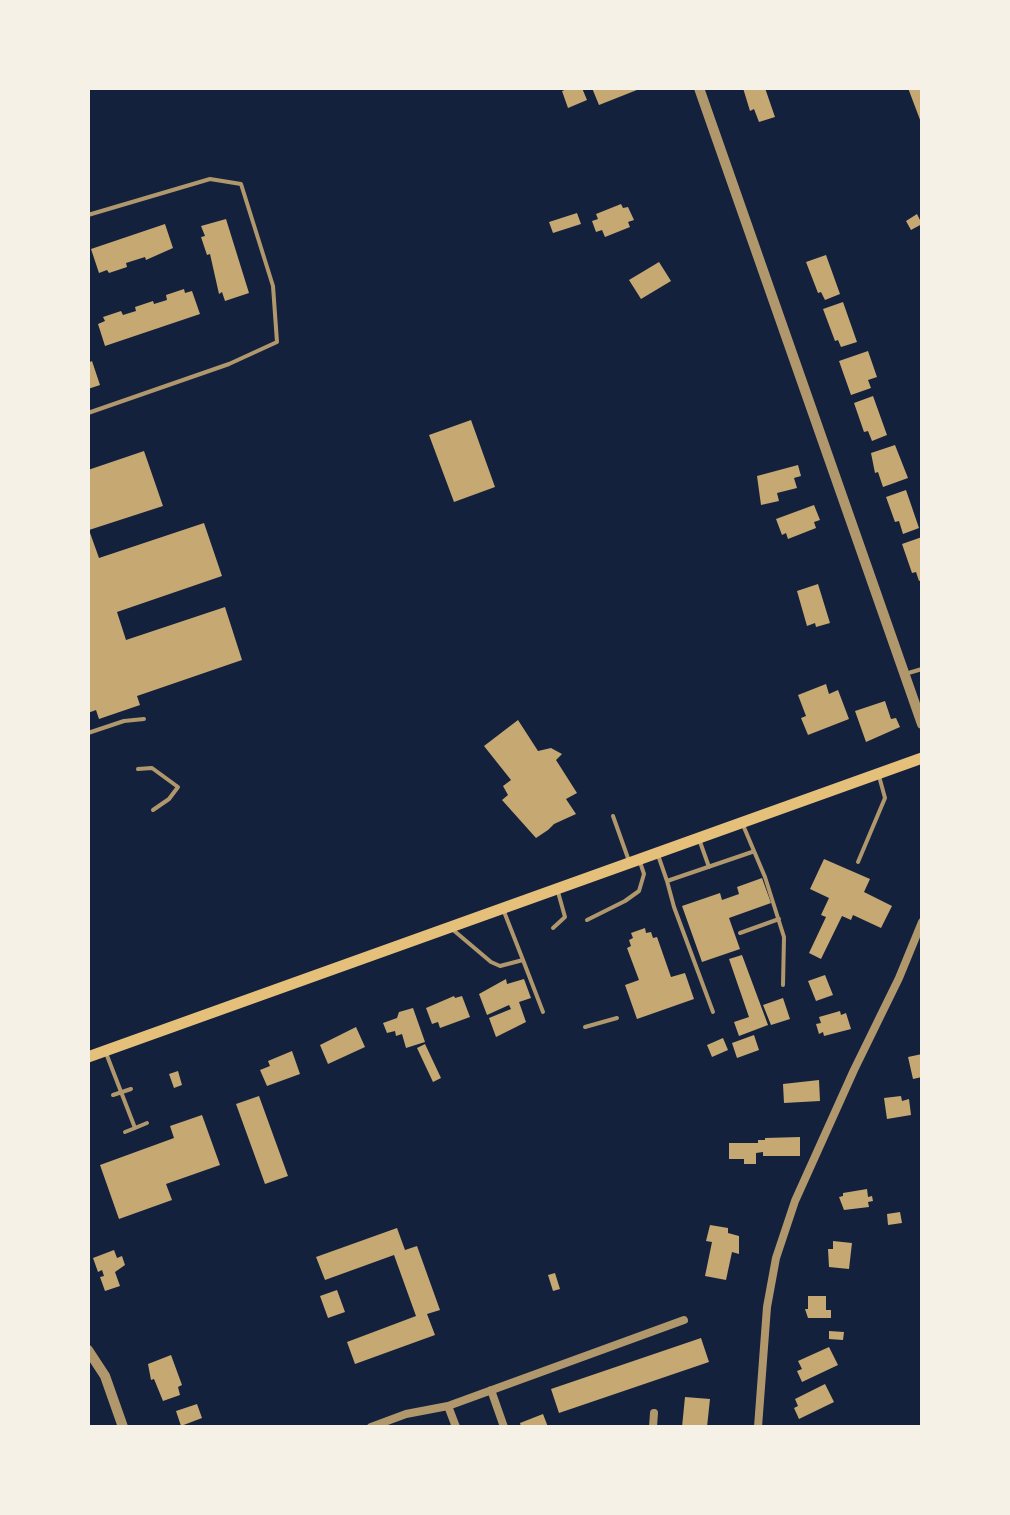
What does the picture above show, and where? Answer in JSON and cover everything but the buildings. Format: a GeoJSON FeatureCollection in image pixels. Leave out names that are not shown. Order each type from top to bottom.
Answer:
{"type":"FeatureCollection","features":[{"type":"Feature","properties":{"kind":"main road"},"geometry":{"type":"LineString","coordinates":[[88,1057],[922,758]]}},
{"type":"Feature","properties":{"kind":"street"},"geometry":{"type":"LineString","coordinates":[[699,88],[922,724]]}},
{"type":"Feature","properties":{"kind":"street"},"geometry":{"type":"LineString","coordinates":[[758,1427],[767,1307],[776,1258],[795,1201],[922,922]]}},
{"type":"Feature","properties":{"kind":"street"},"geometry":{"type":"LineString","coordinates":[[371,1427],[406,1414],[448,1406],[684,1320]]}},
{"type":"Feature","properties":{"kind":"street"},"geometry":{"type":"LineString","coordinates":[[88,1350],[105,1376],[123,1427]]}},
{"type":"Feature","properties":{"kind":"street"},"geometry":{"type":"LineString","coordinates":[[491,1390],[504,1427]]}},
{"type":"Feature","properties":{"kind":"street"},"geometry":{"type":"LineString","coordinates":[[448,1406],[456,1427]]}},
{"type":"Feature","properties":{"kind":"street"},"geometry":{"type":"LineString","coordinates":[[653,1427],[654,1413]]}},
{"type":"Feature","properties":{"kind":"lane"},"geometry":{"type":"LineString","coordinates":[[88,215],[210,179],[241,184],[273,286],[277,342],[229,364],[88,413]]}},
{"type":"Feature","properties":{"kind":"lane"},"geometry":{"type":"LineString","coordinates":[[905,674],[922,669]]}},
{"type":"Feature","properties":{"kind":"lane"},"geometry":{"type":"LineString","coordinates":[[88,733],[124,721],[144,719]]}},
{"type":"Feature","properties":{"kind":"lane"},"geometry":{"type":"LineString","coordinates":[[138,769],[152,768],[178,787],[169,799],[153,810]]}},
{"type":"Feature","properties":{"kind":"lane"},"geometry":{"type":"LineString","coordinates":[[858,862],[885,798],[878,774]]}},
{"type":"Feature","properties":{"kind":"lane"},"geometry":{"type":"LineString","coordinates":[[587,920],[639,891],[644,874],[634,861],[613,816]]}},
{"type":"Feature","properties":{"kind":"lane"},"geometry":{"type":"LineString","coordinates":[[742,823],[765,877],[784,937],[783,985]]}},
{"type":"Feature","properties":{"kind":"lane"},"geometry":{"type":"LineString","coordinates":[[698,838],[709,867]]}},
{"type":"Feature","properties":{"kind":"lane"},"geometry":{"type":"LineString","coordinates":[[667,881],[752,852]]}},
{"type":"Feature","properties":{"kind":"lane"},"geometry":{"type":"LineString","coordinates":[[658,853],[674,907],[713,1012]]}},
{"type":"Feature","properties":{"kind":"lane"},"geometry":{"type":"LineString","coordinates":[[553,928],[565,917],[557,889]]}},
{"type":"Feature","properties":{"kind":"lane"},"geometry":{"type":"LineString","coordinates":[[503,908],[543,1012]]}},
{"type":"Feature","properties":{"kind":"lane"},"geometry":{"type":"LineString","coordinates":[[740,933],[779,919]]}},
{"type":"Feature","properties":{"kind":"lane"},"geometry":{"type":"LineString","coordinates":[[450,927],[491,962],[500,966],[523,960]]}},
{"type":"Feature","properties":{"kind":"lane"},"geometry":{"type":"LineString","coordinates":[[585,1027],[617,1018]]}},
{"type":"Feature","properties":{"kind":"lane"},"geometry":{"type":"LineString","coordinates":[[106,1051],[135,1128]]}},
{"type":"Feature","properties":{"kind":"lane"},"geometry":{"type":"LineString","coordinates":[[113,1095],[131,1089]]}},
{"type":"Feature","properties":{"kind":"lane"},"geometry":{"type":"LineString","coordinates":[[125,1132],[147,1123]]}}]}
